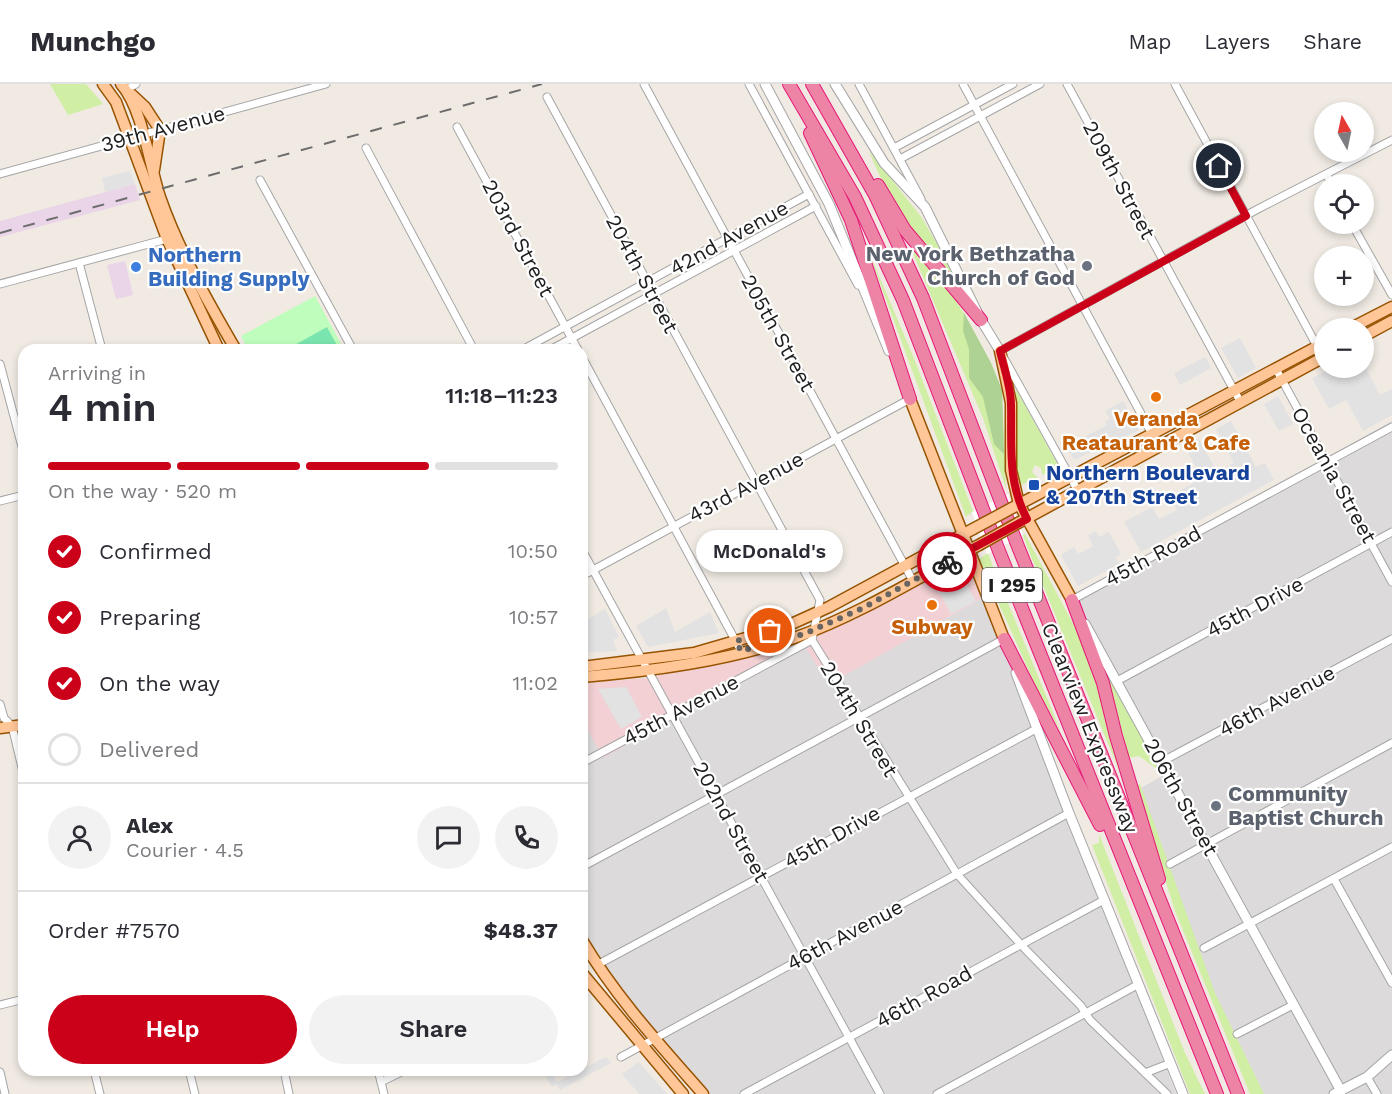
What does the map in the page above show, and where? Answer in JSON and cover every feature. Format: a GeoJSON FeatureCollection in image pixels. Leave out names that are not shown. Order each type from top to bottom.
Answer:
{"type":"FeatureCollection","features":[{"type":"Feature","properties":{"kind":"highway"},"geometry":{"type":"LineString","coordinates":[[785,84],[851,220],[887,322],[910,399]]}},
{"type":"Feature","properties":{"kind":"highway","name":"Clearview Expressway"},"geometry":{"type":"LineString","coordinates":[[789,84],[855,197],[898,290],[1134,892],[1217,1094]]}},
{"type":"Feature","properties":{"kind":"highway"},"geometry":{"type":"LineString","coordinates":[[813,84],[905,230],[981,320]]}},
{"type":"Feature","properties":{"kind":"highway","name":"Clearview Expressway"},"geometry":{"type":"LineString","coordinates":[[813,84],[875,195],[923,298],[1026,566],[1238,1094]]}},
{"type":"Feature","properties":{"kind":"highway"},"geometry":{"type":"LineString","coordinates":[[1071,600],[1103,683],[1139,815],[1186,963]]}},
{"type":"Feature","properties":{"kind":"highway"},"geometry":{"type":"LineString","coordinates":[[1004,639],[1134,892]]}},
{"type":"Feature","properties":{"kind":"main road"},"geometry":{"type":"LineString","coordinates":[[103,84],[116,102],[167,239],[216,344]]}},
{"type":"Feature","properties":{"kind":"main road"},"geometry":{"type":"LineString","coordinates":[[127,86],[145,107],[159,130],[153,173]]}},
{"type":"Feature","properties":{"kind":"main road"},"geometry":{"type":"LineString","coordinates":[[127,86],[160,197],[177,237],[233,344]]}},
{"type":"Feature","properties":{"kind":"main road"},"geometry":{"type":"LineString","coordinates":[[1371,318],[1392,307]]}},
{"type":"Feature","properties":{"kind":"main road"},"geometry":{"type":"LineString","coordinates":[[1374,331],[1392,321]]}},
{"type":"Feature","properties":{"kind":"main road"},"geometry":{"type":"LineString","coordinates":[[588,676],[645,665],[694,652],[812,635],[913,581],[1016,506],[1314,349]]}},
{"type":"Feature","properties":{"kind":"main road","name":"206th Street"},"geometry":{"type":"LineString","coordinates":[[1000,351],[1011,403],[1011,470],[1016,506],[1071,600]]}},
{"type":"Feature","properties":{"kind":"main road"},"geometry":{"type":"LineString","coordinates":[[588,667],[692,663],[787,626],[905,566],[1023,521],[1314,363]]}},
{"type":"Feature","properties":{"kind":"main road"},"geometry":{"type":"LineString","coordinates":[[910,399],[970,541],[1004,639]]}},
{"type":"Feature","properties":{"kind":"main road"},"geometry":{"type":"LineString","coordinates":[[0,728],[18,724]]}},
{"type":"Feature","properties":{"kind":"main road"},"geometry":{"type":"LineString","coordinates":[[588,950],[654,1039],[702,1094]]}},
{"type":"Feature","properties":{"kind":"main road"},"geometry":{"type":"LineString","coordinates":[[588,980],[683,1094]]}},
{"type":"Feature","properties":{"kind":"street","name":"39th Avenue"},"geometry":{"type":"LineString","coordinates":[[0,174],[326,84]]}},
{"type":"Feature","properties":{"kind":"street","name":"205th Street"},"geometry":{"type":"LineString","coordinates":[[644,84],[913,581]]}},
{"type":"Feature","properties":{"kind":"street"},"geometry":{"type":"LineString","coordinates":[[749,84],[864,294]]}},
{"type":"Feature","properties":{"kind":"street"},"geometry":{"type":"LineString","coordinates":[[765,84],[829,204],[864,294],[910,399]]}},
{"type":"Feature","properties":{"kind":"street"},"geometry":{"type":"LineString","coordinates":[[836,84],[884,163],[925,207]]}},
{"type":"Feature","properties":{"kind":"street"},"geometry":{"type":"LineString","coordinates":[[859,84],[925,207],[981,320],[1078,491]]}},
{"type":"Feature","properties":{"kind":"street"},"geometry":{"type":"LineString","coordinates":[[963,84],[1159,447]]}},
{"type":"Feature","properties":{"kind":"street"},"geometry":{"type":"LineString","coordinates":[[894,148],[1013,84]]}},
{"type":"Feature","properties":{"kind":"street"},"geometry":{"type":"LineString","coordinates":[[900,159],[1040,84]]}},
{"type":"Feature","properties":{"kind":"street","name":"209th Street"},"geometry":{"type":"LineString","coordinates":[[1067,84],[1241,403]]}},
{"type":"Feature","properties":{"kind":"street"},"geometry":{"type":"LineString","coordinates":[[1174,84],[1246,216],[1314,333]]}},
{"type":"Feature","properties":{"kind":"street","name":"204th Street"},"geometry":{"type":"LineString","coordinates":[[547,97],[820,600],[812,635],[858,718],[907,797],[957,874],[1020,945],[1167,1094]]}},
{"type":"Feature","properties":{"kind":"street","name":"203rd Street"},"geometry":{"type":"LineString","coordinates":[[457,127],[575,344]]}},
{"type":"Feature","properties":{"kind":"street"},"geometry":{"type":"LineString","coordinates":[[1329,174],[1392,140]]}},
{"type":"Feature","properties":{"kind":"street"},"geometry":{"type":"LineString","coordinates":[[366,148],[471,344]]}},
{"type":"Feature","properties":{"kind":"street"},"geometry":{"type":"LineString","coordinates":[[260,180],[350,344]]}},
{"type":"Feature","properties":{"kind":"street"},"geometry":{"type":"LineString","coordinates":[[1000,351],[1246,216],[1314,182]]}},
{"type":"Feature","properties":{"kind":"street","name":"42nd Avenue"},"geometry":{"type":"LineString","coordinates":[[533,344],[809,194]]}},
{"type":"Feature","properties":{"kind":"street","name":"42nd Avenue"},"geometry":{"type":"LineString","coordinates":[[561,344],[816,206]]}},
{"type":"Feature","properties":{"kind":"street"},"geometry":{"type":"LineString","coordinates":[[1358,234],[1392,295]]}},
{"type":"Feature","properties":{"kind":"street"},"geometry":{"type":"LineString","coordinates":[[0,284],[167,239]]}},
{"type":"Feature","properties":{"kind":"street"},"geometry":{"type":"LineString","coordinates":[[79,263],[100,344]]}},
{"type":"Feature","properties":{"kind":"street"},"geometry":{"type":"LineString","coordinates":[[0,364],[18,431]]}},
{"type":"Feature","properties":{"kind":"street"},"geometry":{"type":"LineString","coordinates":[[588,368],[739,646]]}},
{"type":"Feature","properties":{"kind":"street","name":"Oceania Street"},"geometry":{"type":"LineString","coordinates":[[1276,369],[1392,582]]}},
{"type":"Feature","properties":{"kind":"street","name":"43rd Avenue"},"geometry":{"type":"LineString","coordinates":[[588,573],[910,399]]}},
{"type":"Feature","properties":{"kind":"street","name":"45th Road"},"geometry":{"type":"LineString","coordinates":[[1071,600],[1392,427]]}},
{"type":"Feature","properties":{"kind":"street"},"geometry":{"type":"LineString","coordinates":[[0,501],[18,496]]}},
{"type":"Feature","properties":{"kind":"street","name":"45th Drive"},"geometry":{"type":"LineString","coordinates":[[1117,681],[1392,532]]}},
{"type":"Feature","properties":{"kind":"street","name":"202nd Street"},"geometry":{"type":"LineString","coordinates":[[588,561],[880,1094]]}},
{"type":"Feature","properties":{"kind":"street","name":"206th Street"},"geometry":{"type":"LineString","coordinates":[[1071,600],[1250,924],[1337,1092]]}},
{"type":"Feature","properties":{"kind":"street","name":"45th Avenue"},"geometry":{"type":"LineString","coordinates":[[588,760],[812,635]]}},
{"type":"Feature","properties":{"kind":"street"},"geometry":{"type":"LineString","coordinates":[[588,864],[1004,639],[1069,813],[1183,1094]]}},
{"type":"Feature","properties":{"kind":"street","name":"46th Avenue"},"geometry":{"type":"LineString","coordinates":[[1161,762],[1392,639]]}},
{"type":"Feature","properties":{"kind":"street"},"geometry":{"type":"LineString","coordinates":[[0,704],[4,718],[12,726],[18,751]]}},
{"type":"Feature","properties":{"kind":"street","name":"45th Drive"},"geometry":{"type":"LineString","coordinates":[[597,965],[1036,729]]}},
{"type":"Feature","properties":{"kind":"street"},"geometry":{"type":"LineString","coordinates":[[1170,864],[1392,742]]}},
{"type":"Feature","properties":{"kind":"street","name":"46th Avenue"},"geometry":{"type":"LineString","coordinates":[[621,1057],[1069,813]]}},
{"type":"Feature","properties":{"kind":"street"},"geometry":{"type":"LineString","coordinates":[[1204,948],[1392,847]]}},
{"type":"Feature","properties":{"kind":"street"},"geometry":{"type":"LineString","coordinates":[[1334,879],[1392,983]]}},
{"type":"Feature","properties":{"kind":"street","name":"46th Road"},"geometry":{"type":"LineString","coordinates":[[744,1094],[1104,900]]}},
{"type":"Feature","properties":{"kind":"street"},"geometry":{"type":"LineString","coordinates":[[937,1094],[1139,984]]}},
{"type":"Feature","properties":{"kind":"street"},"geometry":{"type":"LineString","coordinates":[[0,1005],[18,1000]]}},
{"type":"Feature","properties":{"kind":"street"},"geometry":{"type":"LineString","coordinates":[[1238,1035],[1293,1005]]}},
{"type":"Feature","properties":{"kind":"street"},"geometry":{"type":"LineString","coordinates":[[1337,1092],[1367,1077],[1392,1055]]}},
{"type":"Feature","properties":{"kind":"street"},"geometry":{"type":"LineString","coordinates":[[1145,1073],[1171,1063]]}},
{"type":"Feature","properties":{"kind":"street"},"geometry":{"type":"LineString","coordinates":[[0,1072],[5,1094]]}},
{"type":"Feature","properties":{"kind":"street"},"geometry":{"type":"LineString","coordinates":[[96,1076],[100,1094]]}},
{"type":"Feature","properties":{"kind":"street"},"geometry":{"type":"LineString","coordinates":[[190,1076],[195,1094]]}},
{"type":"Feature","properties":{"kind":"street"},"geometry":{"type":"LineString","coordinates":[[285,1076],[289,1094]]}},
{"type":"Feature","properties":{"kind":"street"},"geometry":{"type":"LineString","coordinates":[[380,1076],[384,1094]]}},
{"type":"Feature","properties":{"kind":"street"},"geometry":{"type":"LineString","coordinates":[[381,1082],[393,1076]]}},
{"type":"Feature","properties":{"kind":"street"},"geometry":{"type":"LineString","coordinates":[[1367,1077],[1377,1094]]}},
{"type":"Feature","properties":{"kind":"shaded area"},"geometry":{"type":"Polygon","coordinates":[[[130,171],[135,184],[105,192],[102,178],[130,171]]]}},
{"type":"Feature","properties":{"kind":"shaded area"},"geometry":{"type":"Polygon","coordinates":[[[135,184],[140,200],[0,237],[0,221],[135,184]]]}},
{"type":"Feature","properties":{"kind":"shaded area"},"geometry":{"type":"Polygon","coordinates":[[[125,261],[133,295],[116,299],[107,265],[125,261]]]}},
{"type":"Feature","properties":{"kind":"shaded area"},"geometry":{"type":"Polygon","coordinates":[[[1240,338],[1256,368],[1238,378],[1221,348],[1240,338]]]}},
{"type":"Feature","properties":{"kind":"shaded area"},"geometry":{"type":"Polygon","coordinates":[[[1205,357],[1211,368],[1180,385],[1174,373],[1205,357]]]}},
{"type":"Feature","properties":{"kind":"shaded area"},"geometry":{"type":"Polygon","coordinates":[[[1312,378],[1371,378],[1380,395],[1392,389],[1392,415],[1363,431],[1346,400],[1329,409],[1312,378]]]}},
{"type":"Feature","properties":{"kind":"shaded area"},"geometry":{"type":"Polygon","coordinates":[[[1278,396],[1293,424],[1279,431],[1264,404],[1278,396]]]}},
{"type":"Feature","properties":{"kind":"shaded area"},"geometry":{"type":"Polygon","coordinates":[[[1123,401],[1139,430],[1074,460],[1067,446],[1107,425],[1105,421],[1110,419],[1105,411],[1123,401]]]}},
{"type":"Feature","properties":{"kind":"shaded area"},"geometry":{"type":"Polygon","coordinates":[[[1231,421],[1256,467],[1265,463],[1274,480],[1141,552],[1124,522],[1152,507],[1159,519],[1177,510],[1170,496],[1202,478],[1185,447],[1199,439],[1217,472],[1234,463],[1216,429],[1231,421]]]}},
{"type":"Feature","properties":{"kind":"shaded area"},"geometry":{"type":"Polygon","coordinates":[[[1392,421],[1392,1094],[1256,1094],[1211,997],[1141,788],[1162,776],[1072,600],[1392,421]]]}},
{"type":"Feature","properties":{"kind":"shaded area"},"geometry":{"type":"Polygon","coordinates":[[[1096,531],[1099,537],[1109,532],[1121,554],[1116,557],[1119,564],[1078,586],[1061,555],[1074,547],[1078,554],[1093,546],[1088,535],[1096,531]]]}},
{"type":"Feature","properties":{"kind":"shaded area"},"geometry":{"type":"Polygon","coordinates":[[[967,558],[984,597],[829,684],[805,647],[603,758],[588,730],[588,683],[645,678],[712,665],[793,643],[861,614],[967,558]]]}},
{"type":"Feature","properties":{"kind":"shaded area"},"geometry":{"type":"Polygon","coordinates":[[[959,571],[976,601],[951,614],[935,584],[959,571]]]}},
{"type":"Feature","properties":{"kind":"shaded area"},"geometry":{"type":"Polygon","coordinates":[[[984,597],[1176,1094],[710,1094],[613,981],[588,944],[588,729],[604,757],[805,646],[829,684],[984,597]]]}},
{"type":"Feature","properties":{"kind":"shaded area"},"geometry":{"type":"Polygon","coordinates":[[[666,608],[675,632],[710,612],[719,633],[648,647],[636,626],[666,608]]]}},
{"type":"Feature","properties":{"kind":"shaded area"},"geometry":{"type":"Polygon","coordinates":[[[605,609],[619,637],[613,640],[617,651],[588,653],[588,619],[605,609]]]}},
{"type":"Feature","properties":{"kind":"shaded area"},"geometry":{"type":"Polygon","coordinates":[[[626,687],[642,717],[621,729],[598,689],[626,687]]]}},
{"type":"Feature","properties":{"kind":"shaded area"},"geometry":{"type":"Polygon","coordinates":[[[606,1057],[611,1063],[588,1075],[588,1066],[606,1057]]]}},
{"type":"Feature","properties":{"kind":"shaded area"},"geometry":{"type":"Polygon","coordinates":[[[639,1062],[667,1094],[639,1094],[622,1074],[639,1062]]]}},
{"type":"Feature","properties":{"kind":"shaded area"},"geometry":{"type":"Polygon","coordinates":[[[546,1076],[554,1076],[557,1082],[569,1076],[586,1076],[560,1090],[556,1084],[552,1087],[546,1076]]]}},
{"type":"Feature","properties":{"kind":"green space"},"geometry":{"type":"Polygon","coordinates":[[[50,84],[86,84],[103,104],[68,115],[50,84]]]}},
{"type":"Feature","properties":{"kind":"green space"},"geometry":{"type":"Polygon","coordinates":[[[869,151],[922,218],[953,271],[950,275],[903,217],[884,185],[869,151]]]}},
{"type":"Feature","properties":{"kind":"green space"},"geometry":{"type":"Polygon","coordinates":[[[906,237],[938,273],[964,313],[991,363],[1002,390],[1006,489],[983,418],[906,237]]]}},
{"type":"Feature","properties":{"kind":"green space"},"geometry":{"type":"Polygon","coordinates":[[[866,245],[913,356],[973,511],[966,517],[866,245]]]}},
{"type":"Feature","properties":{"kind":"green space"},"geometry":{"type":"Polygon","coordinates":[[[315,296],[341,344],[245,344],[241,336],[315,296]]]}},
{"type":"Feature","properties":{"kind":"green space"},"geometry":{"type":"Polygon","coordinates":[[[964,313],[991,363],[1002,390],[1004,454],[994,444],[983,397],[969,378],[969,349],[963,331],[964,313]]]}},
{"type":"Feature","properties":{"kind":"green space"},"geometry":{"type":"Polygon","coordinates":[[[327,327],[336,344],[296,344],[327,327]]]}},
{"type":"Feature","properties":{"kind":"green space"},"geometry":{"type":"Polygon","coordinates":[[[1016,389],[1058,465],[1042,475],[1041,468],[1035,465],[1032,472],[1038,478],[1021,485],[1017,470],[1016,389]]]}},
{"type":"Feature","properties":{"kind":"green space"},"geometry":{"type":"Polygon","coordinates":[[[1025,534],[1084,644],[1104,701],[1132,802],[1028,549],[1023,535],[1025,534]]]}},
{"type":"Feature","properties":{"kind":"green space"},"geometry":{"type":"Polygon","coordinates":[[[988,553],[1061,732],[1037,689],[979,559],[988,553]]]}},
{"type":"Feature","properties":{"kind":"green space"},"geometry":{"type":"Polygon","coordinates":[[[1108,678],[1119,692],[1160,771],[1139,756],[1128,758],[1105,681],[1108,678]]]}},
{"type":"Feature","properties":{"kind":"green space"},"geometry":{"type":"Polygon","coordinates":[[[1140,784],[1215,993],[1264,1094],[1250,1094],[1175,911],[1136,786],[1140,784]]]}},
{"type":"Feature","properties":{"kind":"green space"},"geometry":{"type":"Polygon","coordinates":[[[1099,834],[1185,1053],[1205,1094],[1190,1094],[1092,845],[1099,843],[1099,834]]]}},
{"type":"Feature","properties":{"kind":"pier"},"geometry":{"type":"Polygon","coordinates":[[[1008,494],[1023,535],[987,554],[972,512],[1008,494]]]}},
{"type":"Feature","properties":{"kind":"railway"},"geometry":{"type":"LineString","coordinates":[[0,233],[542,84]]}},
{"type":"Feature","properties":{"kind":"way so far"},"geometry":{"type":"LineString","coordinates":[[770,631],[736,641],[741,651],[793,638],[863,608],[947,562]]}},
{"type":"Feature","properties":{"kind":"place","name":"New York Bethzatha Church of God"},"geometry":{"type":"Point","coordinates":[1087,266]}},
{"type":"Feature","properties":{"kind":"place","name":"Northern Building Supply"},"geometry":{"type":"Point","coordinates":[136,267]}},
{"type":"Feature","properties":{"kind":"place","name":"Veranda Reataurant & Cafe"},"geometry":{"type":"Point","coordinates":[1156,397]}},
{"type":"Feature","properties":{"kind":"place","name":"Northern Boulevard & 207th Street"},"geometry":{"type":"Point","coordinates":[1034,485]}},
{"type":"Feature","properties":{"kind":"place","name":"Subway"},"geometry":{"type":"Point","coordinates":[932,605]}},
{"type":"Feature","properties":{"kind":"place","name":"McDonald's"},"geometry":{"type":"Point","coordinates":[770,631]}},
{"type":"Feature","properties":{"kind":"place","name":"Community Baptist Church"},"geometry":{"type":"Point","coordinates":[1216,806]}},
{"type":"Feature","properties":{"kind":"route"},"geometry":{"type":"LineString","coordinates":[[947,562],[1027,519],[1019,504],[1011,470],[1011,403],[1000,351],[1246,216],[1219,166]]}}]}
